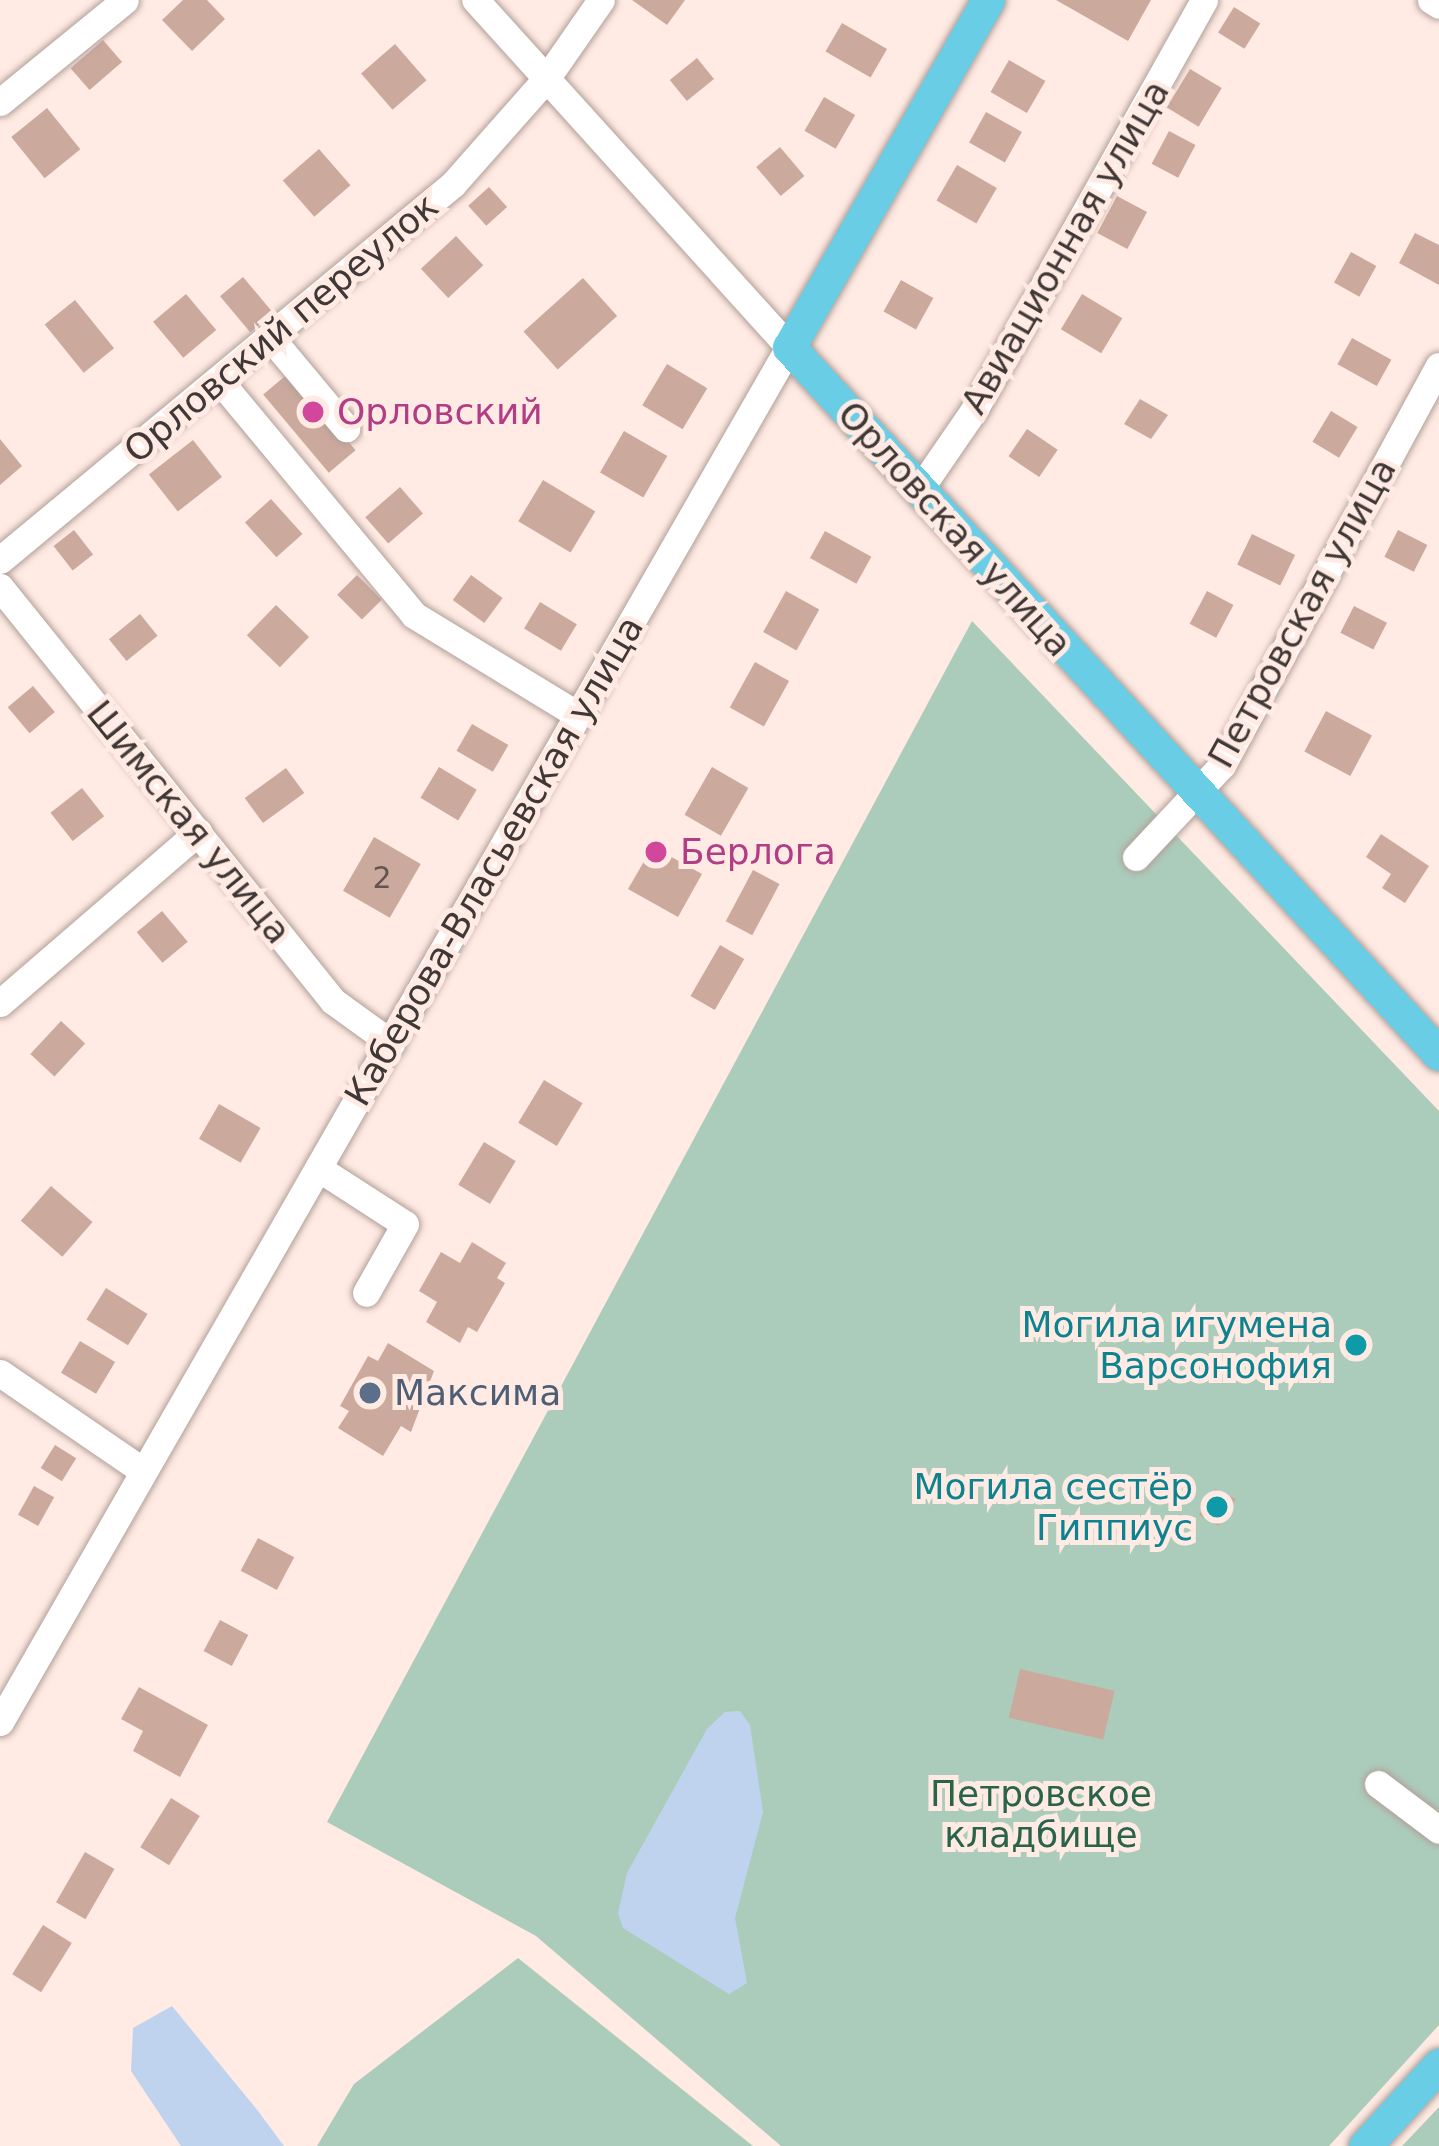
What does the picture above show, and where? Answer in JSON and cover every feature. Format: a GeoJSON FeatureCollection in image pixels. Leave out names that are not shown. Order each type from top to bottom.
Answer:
{"type":"FeatureCollection","features":[{"type":"Feature","properties":{"kind":"main road","name":"Каберова-Власьевская улица"},"geometry":{"type":"LineString","coordinates":[[789,347],[988,0]]}},
{"type":"Feature","properties":{"kind":"main road","name":"Орловская улица"},"geometry":{"type":"LineString","coordinates":[[789,347],[1439,1054]]}},
{"type":"Feature","properties":{"kind":"main road"},"geometry":{"type":"LineString","coordinates":[[1364,2146],[1439,2065]]}},
{"type":"Feature","properties":{"kind":"street"},"geometry":{"type":"LineString","coordinates":[[0,102],[125,0]]}},
{"type":"Feature","properties":{"kind":"street","name":"Орловская улица"},"geometry":{"type":"LineString","coordinates":[[475,0],[789,347]]}},
{"type":"Feature","properties":{"kind":"street","name":"Орловский переулок"},"geometry":{"type":"LineString","coordinates":[[0,560],[453,184],[546,80],[601,0]]}},
{"type":"Feature","properties":{"kind":"street","name":"Авиационная улица"},"geometry":{"type":"LineString","coordinates":[[919,490],[974,410],[1204,0]]}},
{"type":"Feature","properties":{"kind":"street"},"geometry":{"type":"LineString","coordinates":[[1431,0],[1439,5]]}},
{"type":"Feature","properties":{"kind":"street"},"geometry":{"type":"LineString","coordinates":[[270,337],[346,428]]}},
{"type":"Feature","properties":{"kind":"street","name":"Каберова-Власьевская улица"},"geometry":{"type":"LineString","coordinates":[[0,1722],[789,347]]}},
{"type":"Feature","properties":{"kind":"street","name":"Петровская улица"},"geometry":{"type":"LineString","coordinates":[[1136,857],[1222,764],[1439,366]]}},
{"type":"Feature","properties":{"kind":"street"},"geometry":{"type":"LineString","coordinates":[[219,380],[414,615],[578,715]]}},
{"type":"Feature","properties":{"kind":"street","name":"Шимская улица"},"geometry":{"type":"LineString","coordinates":[[0,587],[333,1001],[391,1043]]}},
{"type":"Feature","properties":{"kind":"street"},"geometry":{"type":"LineString","coordinates":[[0,1003],[198,832]]}},
{"type":"Feature","properties":{"kind":"street"},"geometry":{"type":"LineString","coordinates":[[318,1168],[405,1224],[366,1293]]}},
{"type":"Feature","properties":{"kind":"street"},"geometry":{"type":"LineString","coordinates":[[2,1380],[143,1471]]}},
{"type":"Feature","properties":{"kind":"street"},"geometry":{"type":"LineString","coordinates":[[1378,1784],[1439,1830]]}},
{"type":"Feature","properties":{"kind":"green space","name":"Петровское кладбище"},"geometry":{"type":"Polygon","coordinates":[[[972,621],[1439,1111],[1439,2025],[1329,2146],[781,2146],[536,1936],[327,1822],[972,621]]]}},
{"type":"Feature","properties":{"kind":"green space"},"geometry":{"type":"Polygon","coordinates":[[[518,1958],[753,2146],[317,2146],[354,2084],[518,1958]]]}},
{"type":"Feature","properties":{"kind":"green space"},"geometry":{"type":"Polygon","coordinates":[[[1439,2107],[1439,2146],[1402,2146],[1439,2107]]]}},
{"type":"Feature","properties":{"kind":"water"},"geometry":{"type":"Polygon","coordinates":[[[740,1711],[750,1725],[763,1812],[735,1918],[747,1983],[729,1994],[623,1928],[618,1913],[627,1873],[707,1729],[725,1712],[740,1711]]]}},
{"type":"Feature","properties":{"kind":"water"},"geometry":{"type":"Polygon","coordinates":[[[172,2006],[284,2146],[181,2146],[131,2071],[133,2028],[172,2006]]]}},
{"type":"Feature","properties":{"kind":"building"},"geometry":{"type":"Polygon","coordinates":[[[183,0],[207,0],[225,19],[192,51],[162,20],[183,0]]]}},
{"type":"Feature","properties":{"kind":"building"},"geometry":{"type":"Polygon","coordinates":[[[632,0],[685,0],[667,25],[632,0]]]}},
{"type":"Feature","properties":{"kind":"building"},"geometry":{"type":"Polygon","coordinates":[[[1056,0],[1151,0],[1128,41],[1056,0]]]}},
{"type":"Feature","properties":{"kind":"building"},"geometry":{"type":"Polygon","coordinates":[[[1234,7],[1260,23],[1244,49],[1218,32],[1234,7]]]}},
{"type":"Feature","properties":{"kind":"building"},"geometry":{"type":"Polygon","coordinates":[[[842,23],[887,49],[871,78],[826,52],[842,23]]]}},
{"type":"Feature","properties":{"kind":"building"},"geometry":{"type":"Polygon","coordinates":[[[103,40],[122,62],[90,90],[71,68],[103,40]]]}},
{"type":"Feature","properties":{"kind":"building"},"geometry":{"type":"Polygon","coordinates":[[[395,44],[426,80],[393,110],[361,74],[395,44]]]}},
{"type":"Feature","properties":{"kind":"building"},"geometry":{"type":"Polygon","coordinates":[[[697,58],[714,79],[687,101],[670,80],[697,58]]]}},
{"type":"Feature","properties":{"kind":"building"},"geometry":{"type":"Polygon","coordinates":[[[1009,60],[1045,81],[1027,113],[990,92],[1009,60]]]}},
{"type":"Feature","properties":{"kind":"building"},"geometry":{"type":"Polygon","coordinates":[[[1190,69],[1222,88],[1199,127],[1167,108],[1190,69]]]}},
{"type":"Feature","properties":{"kind":"building"},"geometry":{"type":"Polygon","coordinates":[[[824,97],[855,115],[836,149],[804,131],[824,97]]]}},
{"type":"Feature","properties":{"kind":"building"},"geometry":{"type":"Polygon","coordinates":[[[47,108],[80,149],[45,178],[11,137],[47,108]]]}},
{"type":"Feature","properties":{"kind":"building"},"geometry":{"type":"Polygon","coordinates":[[[986,112],[1022,132],[1005,162],[969,143],[986,112]]]}},
{"type":"Feature","properties":{"kind":"building"},"geometry":{"type":"Polygon","coordinates":[[[1169,131],[1195,145],[1178,178],[1152,164],[1169,131]]]}},
{"type":"Feature","properties":{"kind":"building"},"geometry":{"type":"Polygon","coordinates":[[[780,147],[804,176],[781,196],[756,167],[780,147]]]}},
{"type":"Feature","properties":{"kind":"building"},"geometry":{"type":"Polygon","coordinates":[[[319,149],[350,185],[314,217],[283,180],[319,149]]]}},
{"type":"Feature","properties":{"kind":"building"},"geometry":{"type":"Polygon","coordinates":[[[957,165],[997,188],[976,224],[936,201],[957,165]]]}},
{"type":"Feature","properties":{"kind":"building"},"geometry":{"type":"Polygon","coordinates":[[[489,187],[507,207],[486,226],[468,206],[489,187]]]}},
{"type":"Feature","properties":{"kind":"building"},"geometry":{"type":"Polygon","coordinates":[[[1117,196],[1147,212],[1127,249],[1097,233],[1117,196]]]}},
{"type":"Feature","properties":{"kind":"building"},"geometry":{"type":"Polygon","coordinates":[[[1415,233],[1439,245],[1439,285],[1399,263],[1415,233]]]}},
{"type":"Feature","properties":{"kind":"building"},"geometry":{"type":"Polygon","coordinates":[[[456,236],[483,265],[448,298],[421,269],[456,236]]]}},
{"type":"Feature","properties":{"kind":"building"},"geometry":{"type":"Polygon","coordinates":[[[1351,252],[1376,266],[1359,297],[1334,283],[1351,252]]]}},
{"type":"Feature","properties":{"kind":"building"},"geometry":{"type":"Polygon","coordinates":[[[243,277],[273,313],[250,332],[220,296],[243,277]]]}},
{"type":"Feature","properties":{"kind":"building"},"geometry":{"type":"Polygon","coordinates":[[[583,278],[617,316],[558,369],[524,332],[583,278]]]}},
{"type":"Feature","properties":{"kind":"building"},"geometry":{"type":"Polygon","coordinates":[[[901,280],[933,298],[916,329],[884,311],[901,280]]]}},
{"type":"Feature","properties":{"kind":"building"},"geometry":{"type":"Polygon","coordinates":[[[186,294],[216,330],[183,358],[153,322],[186,294]]]}},
{"type":"Feature","properties":{"kind":"building"},"geometry":{"type":"Polygon","coordinates":[[[1082,294],[1122,318],[1101,353],[1061,329],[1082,294]]]}},
{"type":"Feature","properties":{"kind":"building"},"geometry":{"type":"Polygon","coordinates":[[[75,300],[114,348],[84,373],[45,325],[75,300]]]}},
{"type":"Feature","properties":{"kind":"building"},"geometry":{"type":"Polygon","coordinates":[[[1352,338],[1391,360],[1377,386],[1337,364],[1352,338]]]}},
{"type":"Feature","properties":{"kind":"building"},"geometry":{"type":"Polygon","coordinates":[[[667,364],[707,388],[683,429],[642,405],[667,364]]]}},
{"type":"Feature","properties":{"kind":"building"},"geometry":{"type":"Polygon","coordinates":[[[290,372],[356,450],[329,473],[263,394],[290,372]]]}},
{"type":"Feature","properties":{"kind":"building"},"geometry":{"type":"Polygon","coordinates":[[[1140,399],[1168,415],[1151,439],[1124,424],[1140,399]]]}},
{"type":"Feature","properties":{"kind":"building"},"geometry":{"type":"Polygon","coordinates":[[[1331,411],[1358,427],[1339,458],[1312,442],[1331,411]]]}},
{"type":"Feature","properties":{"kind":"building"},"geometry":{"type":"Polygon","coordinates":[[[1027,429],[1058,450],[1039,477],[1009,456],[1027,429]]]}},
{"type":"Feature","properties":{"kind":"building"},"geometry":{"type":"Polygon","coordinates":[[[624,431],[667,456],[643,498],[600,473],[624,431]]]}},
{"type":"Feature","properties":{"kind":"building"},"geometry":{"type":"Polygon","coordinates":[[[0,439],[22,466],[0,485],[0,439]]]}},
{"type":"Feature","properties":{"kind":"building"},"geometry":{"type":"Polygon","coordinates":[[[193,440],[222,477],[178,512],[149,474],[193,440]]]}},
{"type":"Feature","properties":{"kind":"building"},"geometry":{"type":"Polygon","coordinates":[[[543,480],[595,511],[571,553],[518,521],[543,480]]]}},
{"type":"Feature","properties":{"kind":"building"},"geometry":{"type":"Polygon","coordinates":[[[400,487],[423,513],[388,544],[365,517],[400,487]]]}},
{"type":"Feature","properties":{"kind":"building"},"geometry":{"type":"Polygon","coordinates":[[[271,499],[302,534],[276,557],[245,522],[271,499]]]}},
{"type":"Feature","properties":{"kind":"building"},"geometry":{"type":"Polygon","coordinates":[[[74,530],[93,554],[73,570],[54,546],[74,530]]]}},
{"type":"Feature","properties":{"kind":"building"},"geometry":{"type":"Polygon","coordinates":[[[1398,530],[1427,545],[1414,572],[1384,557],[1398,530]]]}},
{"type":"Feature","properties":{"kind":"building"},"geometry":{"type":"Polygon","coordinates":[[[825,531],[871,557],[856,584],[810,558],[825,531]]]}},
{"type":"Feature","properties":{"kind":"building"},"geometry":{"type":"Polygon","coordinates":[[[1252,534],[1295,555],[1280,586],[1237,565],[1252,534]]]}},
{"type":"Feature","properties":{"kind":"building"},"geometry":{"type":"Polygon","coordinates":[[[357,575],[382,600],[362,620],[337,595],[357,575]]]}},
{"type":"Feature","properties":{"kind":"building"},"geometry":{"type":"Polygon","coordinates":[[[471,575],[503,598],[484,623],[453,600],[471,575]]]}},
{"type":"Feature","properties":{"kind":"building"},"geometry":{"type":"Polygon","coordinates":[[[786,591],[819,609],[796,651],[763,632],[786,591]]]}},
{"type":"Feature","properties":{"kind":"building"},"geometry":{"type":"Polygon","coordinates":[[[1207,591],[1233,605],[1216,638],[1190,624],[1207,591]]]}},
{"type":"Feature","properties":{"kind":"building"},"geometry":{"type":"Polygon","coordinates":[[[540,602],[577,624],[561,651],[524,629],[540,602]]]}},
{"type":"Feature","properties":{"kind":"building"},"geometry":{"type":"Polygon","coordinates":[[[276,605],[309,637],[280,667],[247,635],[276,605]]]}},
{"type":"Feature","properties":{"kind":"building"},"geometry":{"type":"Polygon","coordinates":[[[1354,606],[1387,623],[1373,650],[1340,633],[1354,606]]]}},
{"type":"Feature","properties":{"kind":"building"},"geometry":{"type":"Polygon","coordinates":[[[140,614],[158,636],[127,661],[109,639],[140,614]]]}},
{"type":"Feature","properties":{"kind":"building"},"geometry":{"type":"Polygon","coordinates":[[[755,662],[789,681],[764,726],[730,707],[755,662]]]}},
{"type":"Feature","properties":{"kind":"building"},"geometry":{"type":"Polygon","coordinates":[[[33,686],[55,712],[30,733],[8,707],[33,686]]]}},
{"type":"Feature","properties":{"kind":"building"},"geometry":{"type":"Polygon","coordinates":[[[1326,711],[1372,735],[1350,776],[1304,752],[1326,711]]]}},
{"type":"Feature","properties":{"kind":"building"},"geometry":{"type":"Polygon","coordinates":[[[472,724],[508,745],[493,772],[456,751],[472,724]]]}},
{"type":"Feature","properties":{"kind":"building"},"geometry":{"type":"Polygon","coordinates":[[[439,767],[477,790],[458,821],[420,798],[439,767]]]}},
{"type":"Feature","properties":{"kind":"building"},"geometry":{"type":"Polygon","coordinates":[[[712,767],[748,788],[721,836],[684,815],[712,767]]]}},
{"type":"Feature","properties":{"kind":"building"},"geometry":{"type":"Polygon","coordinates":[[[286,768],[304,793],[263,823],[245,798],[286,768]]]}},
{"type":"Feature","properties":{"kind":"building"},"geometry":{"type":"Polygon","coordinates":[[[82,788],[104,816],[73,841],[50,813],[82,788]]]}},
{"type":"Feature","properties":{"kind":"building"},"geometry":{"type":"Polygon","coordinates":[[[1381,834],[1429,866],[1405,903],[1382,888],[1391,874],[1366,857],[1381,834]]]}},
{"type":"Feature","properties":{"kind":"building"},"geometry":{"type":"Polygon","coordinates":[[[374,837],[421,864],[390,918],[343,891],[374,837]]]}},
{"type":"Feature","properties":{"kind":"building"},"geometry":{"type":"Polygon","coordinates":[[[659,850],[702,874],[678,917],[628,889],[650,851],[659,850]]]}},
{"type":"Feature","properties":{"kind":"building"},"geometry":{"type":"Polygon","coordinates":[[[753,870],[779,884],[752,935],[726,921],[753,870]]]}},
{"type":"Feature","properties":{"kind":"building"},"geometry":{"type":"Polygon","coordinates":[[[162,911],[188,942],[162,963],[137,932],[162,911]]]}},
{"type":"Feature","properties":{"kind":"building"},"geometry":{"type":"Polygon","coordinates":[[[720,945],[744,959],[715,1010],[690,996],[720,945]]]}},
{"type":"Feature","properties":{"kind":"building"},"geometry":{"type":"Polygon","coordinates":[[[61,1021],[85,1044],[54,1076],[30,1054],[61,1021]]]}},
{"type":"Feature","properties":{"kind":"building"},"geometry":{"type":"Polygon","coordinates":[[[544,1080],[583,1103],[557,1146],[518,1123],[544,1080]]]}},
{"type":"Feature","properties":{"kind":"building"},"geometry":{"type":"Polygon","coordinates":[[[219,1104],[261,1128],[241,1163],[199,1139],[219,1104]]]}},
{"type":"Feature","properties":{"kind":"building"},"geometry":{"type":"Polygon","coordinates":[[[484,1142],[516,1161],[490,1204],[458,1185],[484,1142]]]}},
{"type":"Feature","properties":{"kind":"building"},"geometry":{"type":"Polygon","coordinates":[[[51,1186],[93,1222],[62,1257],[21,1221],[51,1186]]]}},
{"type":"Feature","properties":{"kind":"building"},"geometry":{"type":"Polygon","coordinates":[[[472,1242],[506,1263],[497,1278],[505,1283],[477,1332],[468,1327],[460,1343],[426,1322],[437,1302],[419,1291],[441,1252],[460,1263],[472,1242]]]}},
{"type":"Feature","properties":{"kind":"building"},"geometry":{"type":"Polygon","coordinates":[[[106,1288],[148,1314],[128,1345],[86,1319],[106,1288]]]}},
{"type":"Feature","properties":{"kind":"building","name":"Могила игумена Варсонофия"},"geometry":{"type":"Polygon","coordinates":[[[1357,1332],[1369,1340],[1356,1359],[1344,1351],[1357,1332]]]}},
{"type":"Feature","properties":{"kind":"building"},"geometry":{"type":"Polygon","coordinates":[[[80,1341],[115,1362],[96,1394],[61,1373],[80,1341]]]}},
{"type":"Feature","properties":{"kind":"building"},"geometry":{"type":"Polygon","coordinates":[[[388,1343],[434,1371],[411,1432],[401,1426],[383,1456],[338,1428],[349,1411],[340,1406],[368,1356],[378,1361],[388,1343]]]}},
{"type":"Feature","properties":{"kind":"building"},"geometry":{"type":"Polygon","coordinates":[[[55,1445],[76,1458],[62,1481],[41,1468],[55,1445]]]}},
{"type":"Feature","properties":{"kind":"building"},"geometry":{"type":"Polygon","coordinates":[[[34,1486],[54,1497],[38,1526],[18,1515],[34,1486]]]}},
{"type":"Feature","properties":{"kind":"building","name":"Могила сестёр Гиппиус"},"geometry":{"type":"Polygon","coordinates":[[[1215,1489],[1236,1499],[1218,1526],[1199,1515],[1215,1489]]]}},
{"type":"Feature","properties":{"kind":"building"},"geometry":{"type":"Polygon","coordinates":[[[258,1538],[294,1557],[277,1590],[241,1571],[258,1538]]]}},
{"type":"Feature","properties":{"kind":"building"},"geometry":{"type":"Polygon","coordinates":[[[220,1620],[248,1635],[232,1666],[204,1651],[220,1620]]]}},
{"type":"Feature","properties":{"kind":"building"},"geometry":{"type":"Polygon","coordinates":[[[1020,1669],[1115,1691],[1103,1740],[1009,1718],[1020,1669]]]}},
{"type":"Feature","properties":{"kind":"building"},"geometry":{"type":"Polygon","coordinates":[[[139,1687],[208,1725],[180,1777],[133,1751],[143,1731],[121,1719],[139,1687]]]}},
{"type":"Feature","properties":{"kind":"building"},"geometry":{"type":"Polygon","coordinates":[[[171,1798],[200,1816],[169,1865],[140,1847],[171,1798]]]}},
{"type":"Feature","properties":{"kind":"building"},"geometry":{"type":"Polygon","coordinates":[[[85,1852],[114,1869],[85,1919],[56,1902],[85,1852]]]}},
{"type":"Feature","properties":{"kind":"building"},"geometry":{"type":"Polygon","coordinates":[[[43,1925],[72,1943],[41,1992],[12,1974],[43,1925]]]}},
{"type":"Feature","properties":{"kind":"place","name":"Орловский"},"geometry":{"type":"Point","coordinates":[313,412]}},
{"type":"Feature","properties":{"kind":"place","name":"Берлога"},"geometry":{"type":"Point","coordinates":[656,852]}},
{"type":"Feature","properties":{"kind":"place","name":"Могила игумена Варсонофия"},"geometry":{"type":"Point","coordinates":[1356,1345]}},
{"type":"Feature","properties":{"kind":"place","name":"Максима"},"geometry":{"type":"Point","coordinates":[370,1393]}},
{"type":"Feature","properties":{"kind":"place","name":"Могила сестёр Гиппиус"},"geometry":{"type":"Point","coordinates":[1217,1507]}}]}
